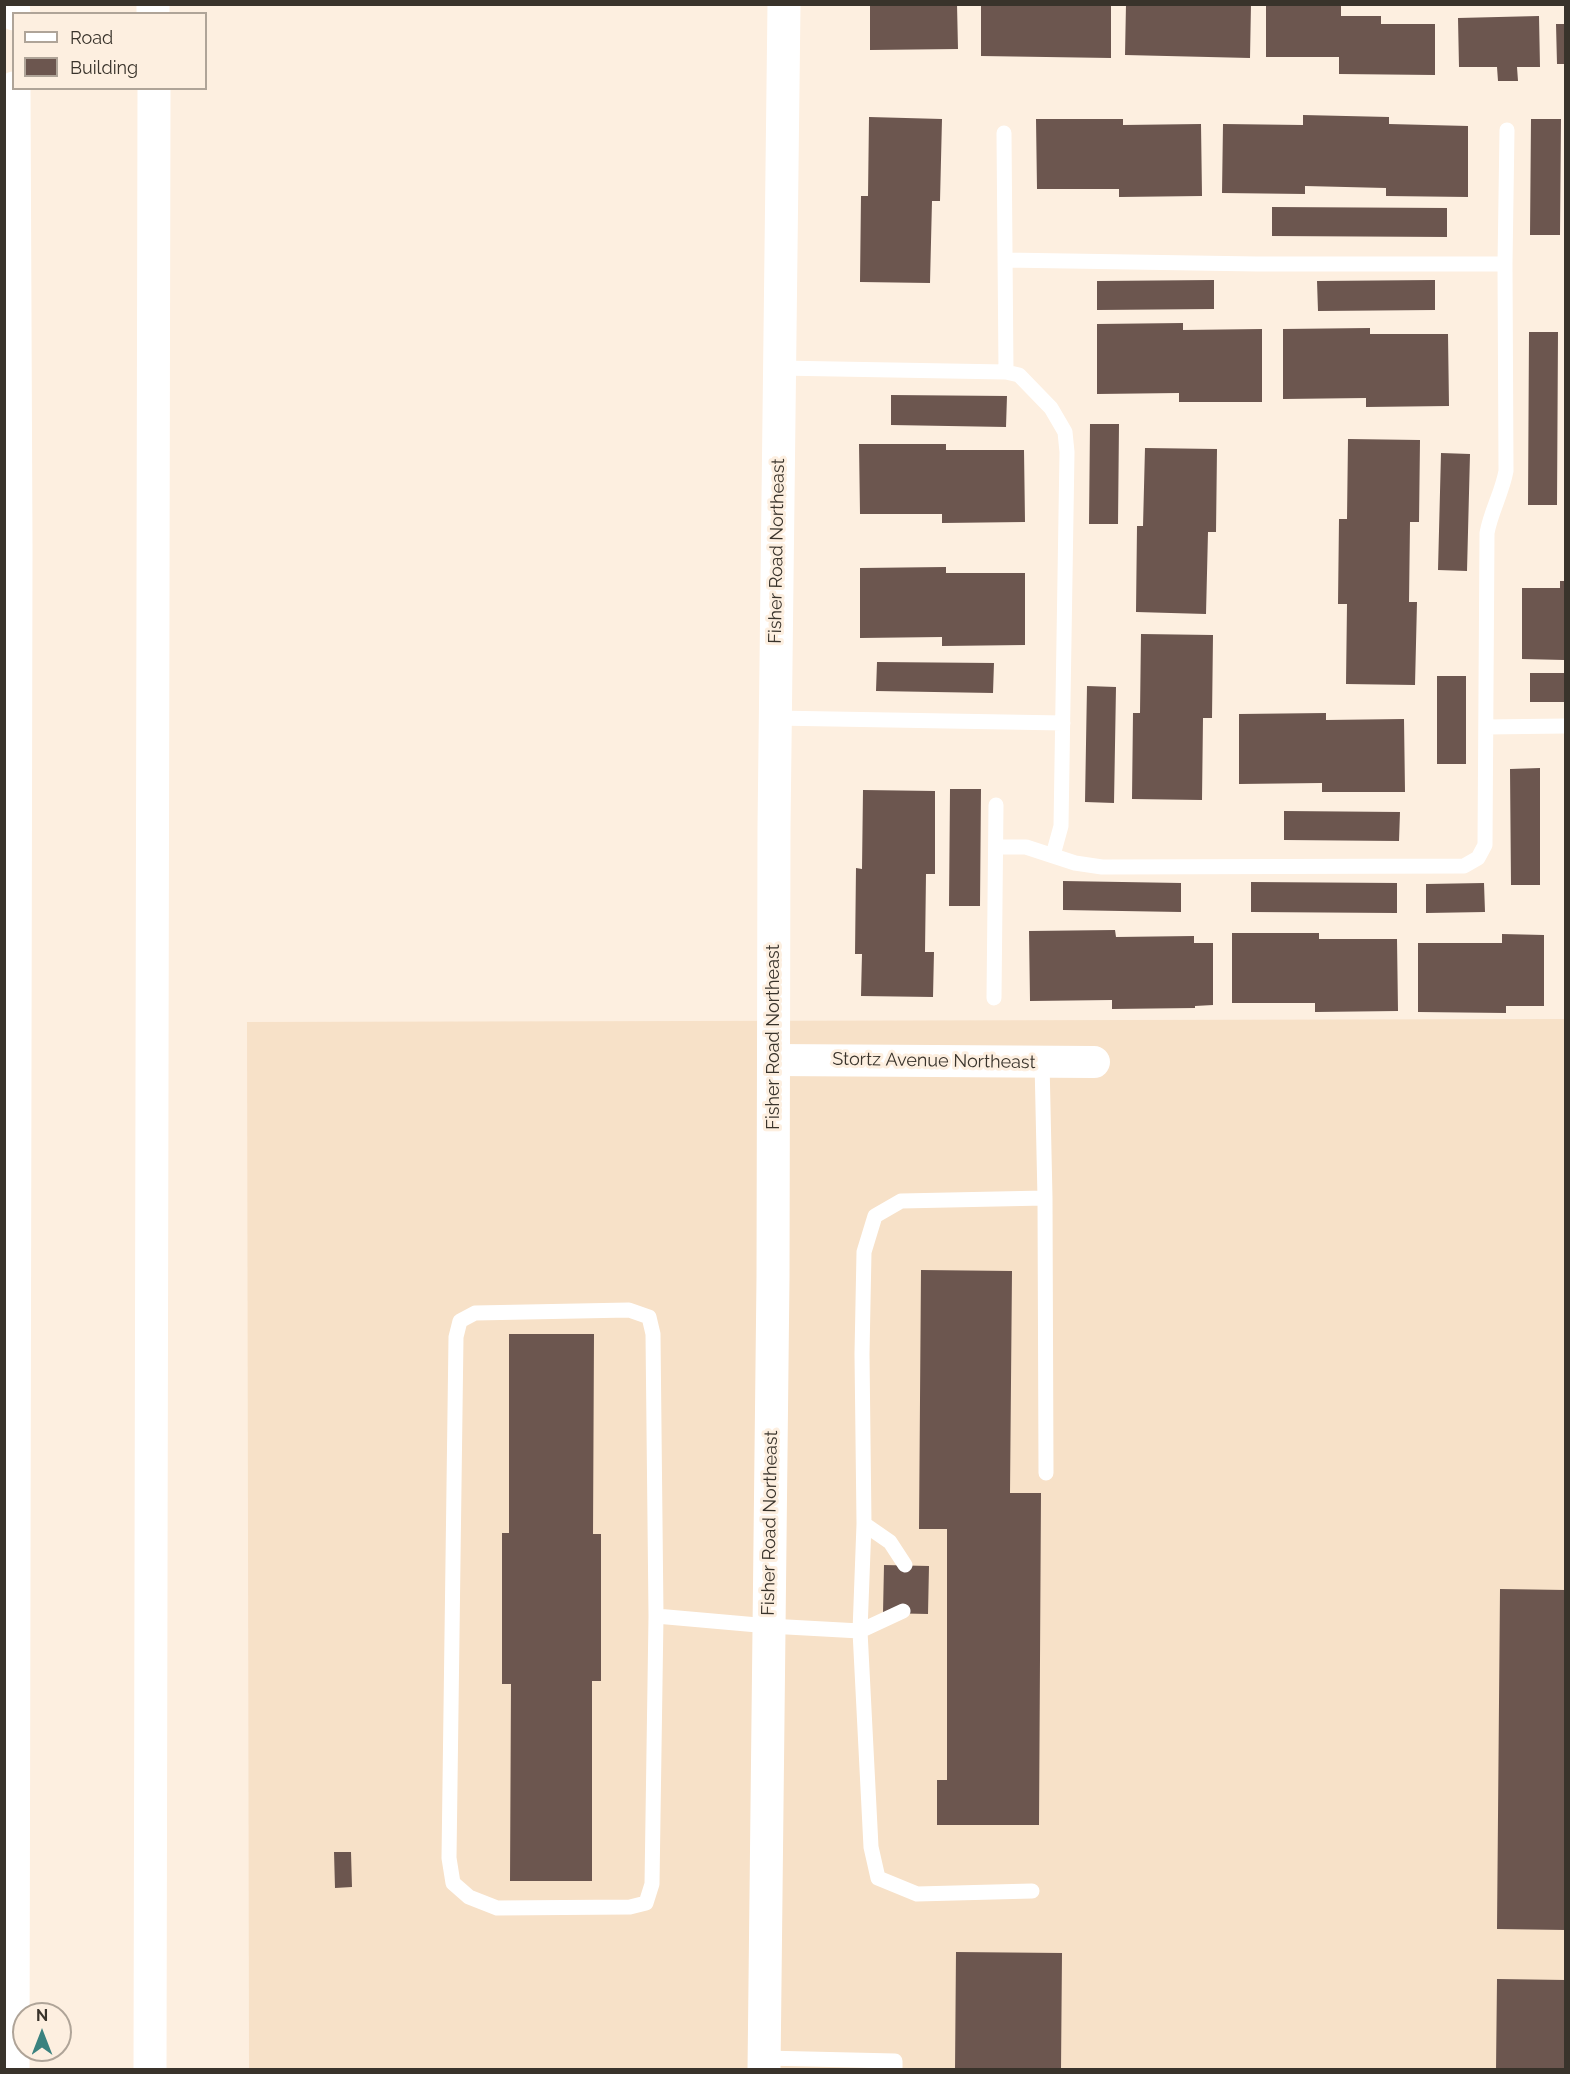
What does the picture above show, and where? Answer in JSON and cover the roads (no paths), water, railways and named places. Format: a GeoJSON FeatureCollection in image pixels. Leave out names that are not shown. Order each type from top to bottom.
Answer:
{"type":"FeatureCollection","features":[{"type":"Feature","properties":{"kind":"main road","name":"Fisher Road Northeast"},"geometry":{"type":"LineString","coordinates":[[764,2064],[775,718],[784,4]]}},
{"type":"Feature","properties":{"kind":"main road"},"geometry":{"type":"LineString","coordinates":[[13,2070],[16,561],[14,90]]}},
{"type":"Feature","properties":{"kind":"main road"},"geometry":{"type":"LineString","coordinates":[[150,2070],[154,90]]}},
{"type":"Feature","properties":{"kind":"street","name":"Stortz Avenue Northeast"},"geometry":{"type":"LineString","coordinates":[[774,1060],[1094,1062]]}},
{"type":"Feature","properties":{"kind":"lane"},"geometry":{"type":"LineString","coordinates":[[996,847],[1026,847],[1075,863],[1102,867],[1464,866],[1478,858],[1485,845],[1487,533],[1489,519],[1506,471],[1507,130]]}},
{"type":"Feature","properties":{"kind":"lane"},"geometry":{"type":"LineString","coordinates":[[1004,133],[1006,372]]}},
{"type":"Feature","properties":{"kind":"lane"},"geometry":{"type":"LineString","coordinates":[[1005,260],[1257,264],[1505,264]]}},
{"type":"Feature","properties":{"kind":"lane"},"geometry":{"type":"LineString","coordinates":[[779,368],[1006,372],[1019,375],[1028,383],[1050,408],[1065,432],[1067,452],[1064,723],[1061,826],[1053,855]]}},
{"type":"Feature","properties":{"kind":"lane"},"geometry":{"type":"LineString","coordinates":[[775,718],[1064,723]]}},
{"type":"Feature","properties":{"kind":"lane"},"geometry":{"type":"LineString","coordinates":[[1486,727],[1566,726]]}},
{"type":"Feature","properties":{"kind":"lane"},"geometry":{"type":"LineString","coordinates":[[994,998],[996,805]]}},
{"type":"Feature","properties":{"kind":"lane"},"geometry":{"type":"LineString","coordinates":[[1042,1062],[1046,1473]]}},
{"type":"Feature","properties":{"kind":"lane"},"geometry":{"type":"LineString","coordinates":[[1032,1891],[917,1894],[878,1878],[871,1847],[860,1631],[864,1524],[862,1354],[864,1252],[875,1216],[902,1201],[1045,1198]]}},
{"type":"Feature","properties":{"kind":"lane"},"geometry":{"type":"LineString","coordinates":[[629,1310],[649,1317],[653,1334],[656,1616],[652,1884],[646,1903],[630,1907],[497,1908],[469,1897],[453,1882],[449,1858],[456,1337],[460,1322],[475,1313],[629,1310]]}},
{"type":"Feature","properties":{"kind":"lane"},"geometry":{"type":"LineString","coordinates":[[864,1524],[890,1542],[905,1564]]}},
{"type":"Feature","properties":{"kind":"lane"},"geometry":{"type":"LineString","coordinates":[[656,1616],[860,1631],[903,1611]]}},
{"type":"Feature","properties":{"kind":"lane"},"geometry":{"type":"LineString","coordinates":[[764,2064],[895,2061],[895,2070]]}}]}
